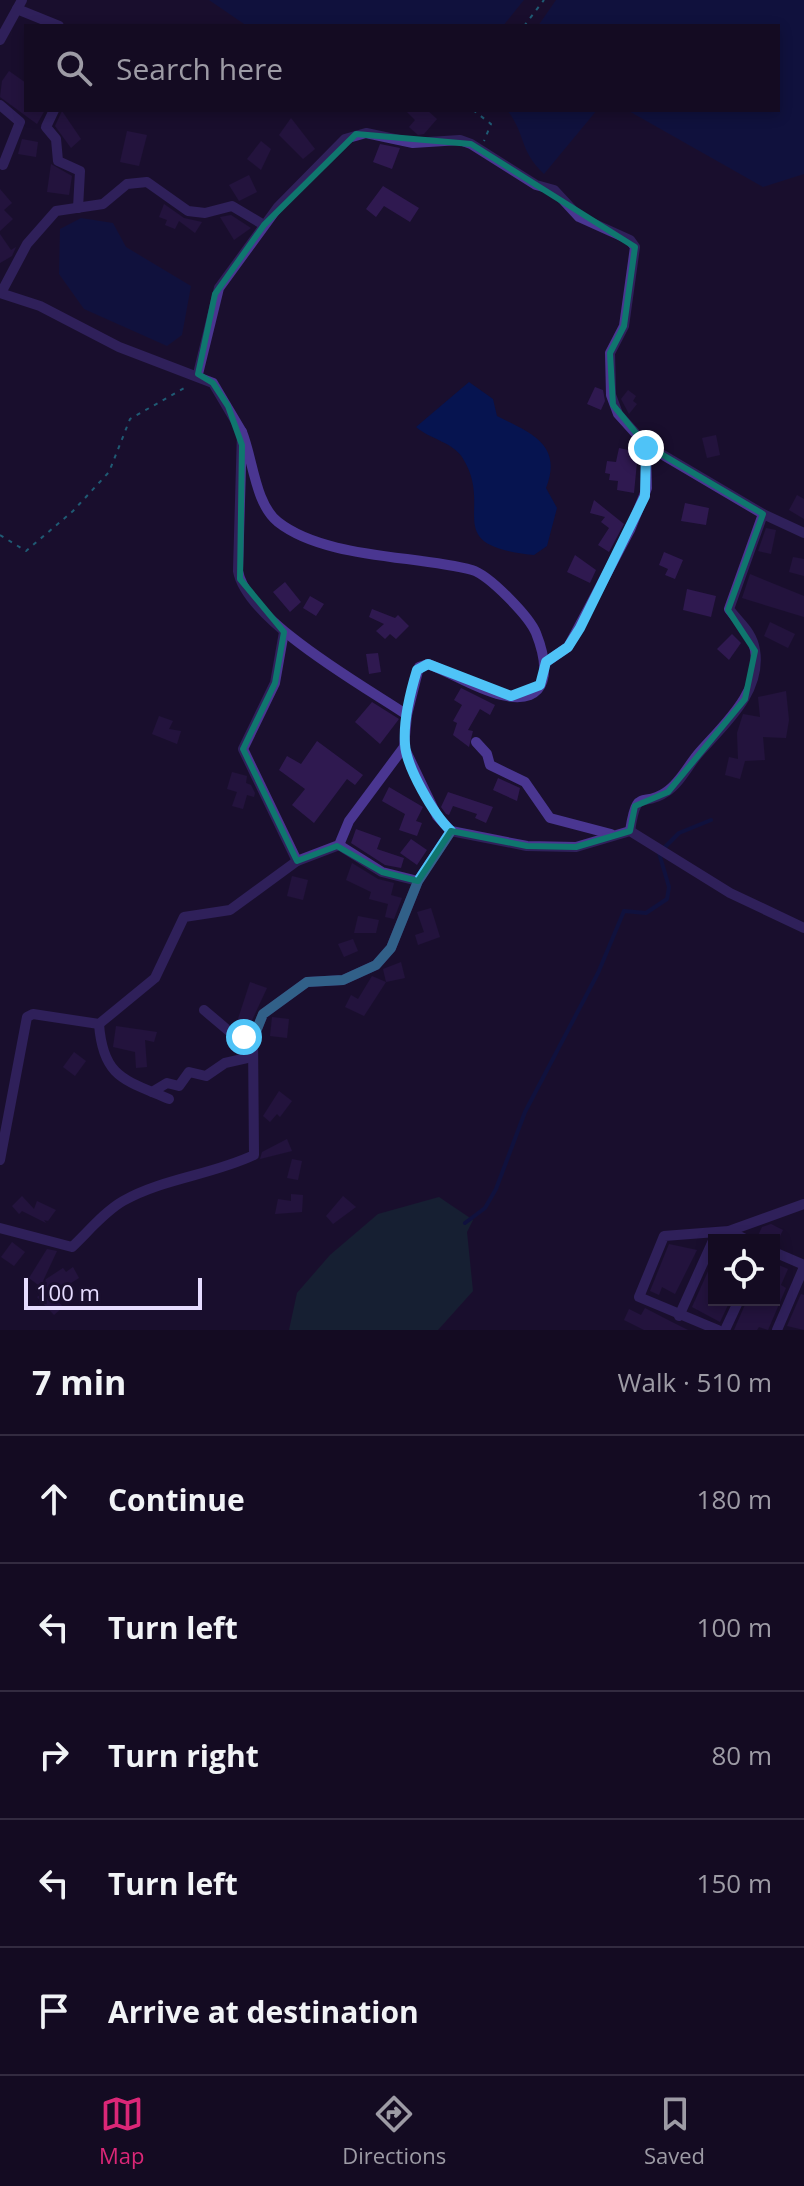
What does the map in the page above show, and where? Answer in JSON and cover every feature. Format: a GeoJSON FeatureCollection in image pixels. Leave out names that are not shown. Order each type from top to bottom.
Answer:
{"type":"FeatureCollection","features":[{"type":"Feature","properties":{"kind":"street"},"geometry":{"type":"LineString","coordinates":[[0,40],[19,4],[55,24]]}},
{"type":"Feature","properties":{"kind":"street"},"geometry":{"type":"LineString","coordinates":[[0,105],[20,122],[3,165]]}},
{"type":"Feature","properties":{"kind":"street"},"geometry":{"type":"LineString","coordinates":[[53,112],[46,127],[56,139],[58,161],[80,171],[78,208]]}},
{"type":"Feature","properties":{"kind":"street"},"geometry":{"type":"LineString","coordinates":[[198,374],[215,294],[264,225],[345,139],[356,134],[378,134],[413,143],[460,140],[481,149],[536,185],[554,190],[579,217],[607,228],[635,247],[624,326],[612,343],[610,376],[613,405],[646,445],[763,514],[804,533]]}},
{"type":"Feature","properties":{"kind":"street"},"geometry":{"type":"LineString","coordinates":[[264,225],[232,206],[205,213],[188,211],[147,182],[127,184],[103,204],[56,211],[27,244],[1,293],[54,313],[119,347],[198,374],[213,383],[242,432],[264,504],[277,521],[310,538],[356,551],[474,571],[527,617],[546,662],[540,685],[511,696],[423,664],[417,670],[404,747],[437,816],[451,831],[527,846],[566,847],[584,846],[611,834],[630,831],[730,893],[804,928]]}},
{"type":"Feature","properties":{"kind":"street"},"geometry":{"type":"LineString","coordinates":[[242,432],[240,579],[246,592],[284,632],[407,715]]}},
{"type":"Feature","properties":{"kind":"street"},"geometry":{"type":"LineString","coordinates":[[546,662],[568,647],[630,530],[647,488],[646,445]]}},
{"type":"Feature","properties":{"kind":"street"},"geometry":{"type":"LineString","coordinates":[[630,831],[635,806],[641,800],[668,792],[745,699],[755,666],[755,651],[748,632],[729,609],[763,514]]}},
{"type":"Feature","properties":{"kind":"street"},"geometry":{"type":"LineString","coordinates":[[284,632],[275,683],[243,749],[297,861]]}},
{"type":"Feature","properties":{"kind":"street"},"geometry":{"type":"LineString","coordinates":[[476,742],[487,754],[490,765],[525,782],[550,818],[611,834]]}},
{"type":"Feature","properties":{"kind":"street"},"geometry":{"type":"LineString","coordinates":[[0,1160],[27,1017],[33,1014],[99,1024],[155,978],[184,917],[230,910],[297,861],[339,845],[349,821],[404,747]]}},
{"type":"Feature","properties":{"kind":"street"},"geometry":{"type":"LineString","coordinates":[[152,1092],[167,1083],[179,1086],[189,1072],[203,1077],[225,1063],[247,1058],[263,1014],[307,982],[343,980],[376,965],[396,938],[418,881],[451,831]]}},
{"type":"Feature","properties":{"kind":"street"},"geometry":{"type":"LineString","coordinates":[[339,845],[382,872],[418,881]]}},
{"type":"Feature","properties":{"kind":"street"},"geometry":{"type":"LineString","coordinates":[[204,1010],[230,1032],[253,1039]]}},
{"type":"Feature","properties":{"kind":"street"},"geometry":{"type":"LineString","coordinates":[[99,1024],[102,1053],[119,1077],[169,1099]]}},
{"type":"Feature","properties":{"kind":"street"},"geometry":{"type":"LineString","coordinates":[[0,1228],[72,1247],[119,1203],[254,1155],[253,1039]]}},
{"type":"Feature","properties":{"kind":"street"},"geometry":{"type":"LineString","coordinates":[[716,1234],[804,1204]]}},
{"type":"Feature","properties":{"kind":"street"},"geometry":{"type":"LineString","coordinates":[[729,1231],[735,1234]]}},
{"type":"Feature","properties":{"kind":"street"},"geometry":{"type":"LineString","coordinates":[[708,1235],[663,1238],[639,1297],[718,1330]]}},
{"type":"Feature","properties":{"kind":"street"},"geometry":{"type":"LineString","coordinates":[[679,1316],[708,1252]]}},
{"type":"Feature","properties":{"kind":"street"},"geometry":{"type":"LineString","coordinates":[[777,1330],[804,1266],[780,1255]]}},
{"type":"Feature","properties":{"kind":"street"},"geometry":{"type":"LineString","coordinates":[[725,1330],[736,1306]]}},
{"type":"Feature","properties":{"kind":"path"},"geometry":{"type":"LineString","coordinates":[[526,24],[544,0]]}},
{"type":"Feature","properties":{"kind":"path"},"geometry":{"type":"LineString","coordinates":[[476,112],[491,124],[481,149]]}},
{"type":"Feature","properties":{"kind":"path"},"geometry":{"type":"LineString","coordinates":[[0,535],[26,551],[73,511],[109,472],[130,419],[177,394],[198,374]]}},
{"type":"Feature","properties":{"kind":"highlighted area"},"geometry":{"type":"Polygon","coordinates":[[[356,134],[471,144],[635,247],[624,326],[610,353],[613,405],[646,445],[763,514],[728,610],[755,651],[745,699],[668,792],[635,806],[630,831],[576,847],[527,846],[451,831],[418,881],[382,872],[337,846],[297,861],[243,749],[275,683],[284,632],[240,579],[242,445],[228,406],[213,383],[198,374],[215,294],[264,225],[356,134]]]}},
{"type":"Feature","properties":{"kind":"green space"},"geometry":{"type":"Polygon","coordinates":[[[439,1197],[473,1220],[467,1232],[473,1291],[438,1330],[289,1330],[297,1293],[330,1255],[378,1214],[439,1197]]]}},
{"type":"Feature","properties":{"kind":"shaded area"},"geometry":{"type":"Polygon","coordinates":[[[209,0],[524,0],[505,24],[244,24],[209,0]]]}},
{"type":"Feature","properties":{"kind":"shaded area"},"geometry":{"type":"Polygon","coordinates":[[[556,0],[804,0],[804,174],[763,187],[631,112],[780,112],[780,24],[539,24],[556,0]]]}},
{"type":"Feature","properties":{"kind":"shaded area"},"geometry":{"type":"Polygon","coordinates":[[[508,112],[595,112],[544,174],[526,150],[508,112]]]}},
{"type":"Feature","properties":{"kind":"shaded area"},"geometry":{"type":"Polygon","coordinates":[[[81,218],[113,223],[126,247],[191,286],[182,335],[167,346],[84,309],[59,274],[60,229],[81,218]]]}},
{"type":"Feature","properties":{"kind":"shaded area"},"geometry":{"type":"Polygon","coordinates":[[[469,382],[493,399],[497,416],[532,435],[547,450],[550,473],[546,488],[557,508],[547,546],[534,555],[504,550],[487,543],[474,522],[471,476],[462,457],[453,448],[416,427],[469,382]]]}},
{"type":"Feature","properties":{"kind":"building"},"geometry":{"type":"Polygon","coordinates":[[[9,71],[24,82],[24,112],[44,112],[37,124],[0,97],[2,81],[9,71]]]}},
{"type":"Feature","properties":{"kind":"building"},"geometry":{"type":"Polygon","coordinates":[[[63,112],[81,139],[71,148],[55,126],[63,112]]]}},
{"type":"Feature","properties":{"kind":"building"},"geometry":{"type":"Polygon","coordinates":[[[407,112],[429,112],[437,119],[424,134],[418,135],[409,127],[415,120],[407,112]]]}},
{"type":"Feature","properties":{"kind":"building"},"geometry":{"type":"Polygon","coordinates":[[[291,118],[315,149],[303,159],[279,135],[291,118]]]}},
{"type":"Feature","properties":{"kind":"building"},"geometry":{"type":"Polygon","coordinates":[[[127,131],[147,135],[139,166],[120,162],[127,131]]]}},
{"type":"Feature","properties":{"kind":"building"},"geometry":{"type":"Polygon","coordinates":[[[22,139],[38,142],[36,157],[18,154],[22,139]]]}},
{"type":"Feature","properties":{"kind":"building"},"geometry":{"type":"Polygon","coordinates":[[[261,141],[271,149],[261,170],[247,159],[261,141]]]}},
{"type":"Feature","properties":{"kind":"building"},"geometry":{"type":"Polygon","coordinates":[[[380,144],[400,148],[392,169],[373,162],[380,144]]]}},
{"type":"Feature","properties":{"kind":"building"},"geometry":{"type":"Polygon","coordinates":[[[51,164],[72,176],[69,195],[47,192],[51,164]]]}},
{"type":"Feature","properties":{"kind":"building"},"geometry":{"type":"Polygon","coordinates":[[[249,175],[257,192],[239,201],[229,185],[249,175]]]}},
{"type":"Feature","properties":{"kind":"building"},"geometry":{"type":"Polygon","coordinates":[[[383,186],[419,208],[410,222],[384,206],[376,217],[366,209],[383,186]]]}},
{"type":"Feature","properties":{"kind":"building"},"geometry":{"type":"Polygon","coordinates":[[[0,189],[12,203],[4,210],[13,219],[0,231],[0,189]]]}},
{"type":"Feature","properties":{"kind":"building"},"geometry":{"type":"Polygon","coordinates":[[[164,204],[184,218],[202,222],[195,233],[179,221],[175,229],[165,225],[167,220],[159,217],[164,204]]]}},
{"type":"Feature","properties":{"kind":"building"},"geometry":{"type":"Polygon","coordinates":[[[231,215],[251,228],[234,240],[220,217],[231,215]]]}},
{"type":"Feature","properties":{"kind":"building"},"geometry":{"type":"Polygon","coordinates":[[[0,234],[11,250],[16,247],[12,256],[0,263],[0,234]]]}},
{"type":"Feature","properties":{"kind":"building"},"geometry":{"type":"Polygon","coordinates":[[[595,387],[603,390],[605,401],[601,410],[587,404],[595,387]]]}},
{"type":"Feature","properties":{"kind":"building"},"geometry":{"type":"Polygon","coordinates":[[[628,390],[636,396],[633,401],[637,404],[629,414],[621,399],[628,390]]]}},
{"type":"Feature","properties":{"kind":"building"},"geometry":{"type":"Polygon","coordinates":[[[716,435],[720,455],[707,458],[702,438],[716,435]]]}},
{"type":"Feature","properties":{"kind":"building"},"geometry":{"type":"Polygon","coordinates":[[[619,448],[638,452],[634,493],[617,490],[618,481],[609,480],[610,474],[605,473],[607,461],[616,462],[619,448]]]}},
{"type":"Feature","properties":{"kind":"building"},"geometry":{"type":"Polygon","coordinates":[[[797,495],[804,499],[804,519],[789,510],[797,495]]]}},
{"type":"Feature","properties":{"kind":"building"},"geometry":{"type":"Polygon","coordinates":[[[594,500],[624,524],[609,552],[598,545],[609,528],[601,522],[605,517],[590,513],[594,500]]]}},
{"type":"Feature","properties":{"kind":"building"},"geometry":{"type":"Polygon","coordinates":[[[685,503],[709,508],[706,525],[681,521],[685,503]]]}},
{"type":"Feature","properties":{"kind":"building"},"geometry":{"type":"Polygon","coordinates":[[[766,528],[776,530],[771,554],[758,551],[766,528]]]}},
{"type":"Feature","properties":{"kind":"building"},"geometry":{"type":"Polygon","coordinates":[[[664,552],[683,560],[675,579],[665,575],[668,569],[659,565],[664,552]]]}},
{"type":"Feature","properties":{"kind":"building"},"geometry":{"type":"Polygon","coordinates":[[[575,555],[596,570],[590,583],[567,572],[575,555]]]}},
{"type":"Feature","properties":{"kind":"building"},"geometry":{"type":"Polygon","coordinates":[[[793,557],[804,559],[804,576],[789,572],[793,557]]]}},
{"type":"Feature","properties":{"kind":"building"},"geometry":{"type":"Polygon","coordinates":[[[750,574],[804,596],[804,617],[742,598],[750,574]]]}},
{"type":"Feature","properties":{"kind":"building"},"geometry":{"type":"Polygon","coordinates":[[[285,582],[301,602],[290,612],[273,592],[285,582]]]}},
{"type":"Feature","properties":{"kind":"building"},"geometry":{"type":"Polygon","coordinates":[[[687,589],[716,596],[711,617],[683,610],[687,589]]]}},
{"type":"Feature","properties":{"kind":"building"},"geometry":{"type":"Polygon","coordinates":[[[310,596],[324,604],[316,616],[303,608],[310,596]]]}},
{"type":"Feature","properties":{"kind":"building"},"geometry":{"type":"Polygon","coordinates":[[[372,609],[395,618],[398,615],[409,626],[396,639],[390,634],[385,639],[376,631],[384,624],[369,617],[372,609]]]}},
{"type":"Feature","properties":{"kind":"building"},"geometry":{"type":"Polygon","coordinates":[[[770,622],[795,634],[788,648],[764,636],[770,622]]]}},
{"type":"Feature","properties":{"kind":"building"},"geometry":{"type":"Polygon","coordinates":[[[732,634],[741,643],[729,660],[717,649],[732,634]]]}},
{"type":"Feature","properties":{"kind":"building"},"geometry":{"type":"Polygon","coordinates":[[[378,653],[381,672],[369,674],[366,654],[378,653]]]}},
{"type":"Feature","properties":{"kind":"building"},"geometry":{"type":"Polygon","coordinates":[[[461,688],[495,705],[490,715],[480,709],[468,730],[473,731],[469,747],[453,735],[457,723],[453,721],[462,705],[454,700],[461,688]]]}},
{"type":"Feature","properties":{"kind":"building"},"geometry":{"type":"Polygon","coordinates":[[[786,691],[789,720],[786,738],[763,737],[765,760],[745,761],[740,779],[725,775],[729,757],[738,759],[737,733],[743,714],[760,717],[758,697],[786,691]]]}},
{"type":"Feature","properties":{"kind":"building"},"geometry":{"type":"Polygon","coordinates":[[[372,702],[399,719],[380,744],[355,722],[372,702]]]}},
{"type":"Feature","properties":{"kind":"building"},"geometry":{"type":"Polygon","coordinates":[[[159,716],[173,721],[169,729],[181,731],[177,744],[152,734],[159,716]]]}},
{"type":"Feature","properties":{"kind":"building"},"geometry":{"type":"Polygon","coordinates":[[[317,741],[363,775],[355,785],[347,779],[314,823],[292,805],[305,789],[279,770],[287,756],[301,764],[317,741]]]}},
{"type":"Feature","properties":{"kind":"building"},"geometry":{"type":"Polygon","coordinates":[[[232,772],[247,776],[246,783],[255,793],[254,797],[247,795],[243,809],[232,806],[237,792],[227,789],[232,772]]]}},
{"type":"Feature","properties":{"kind":"building"},"geometry":{"type":"Polygon","coordinates":[[[498,778],[520,788],[517,801],[493,790],[498,778]]]}},
{"type":"Feature","properties":{"kind":"building"},"geometry":{"type":"Polygon","coordinates":[[[389,787],[423,807],[416,821],[422,823],[417,836],[399,830],[405,814],[382,801],[389,787]]]}},
{"type":"Feature","properties":{"kind":"building"},"geometry":{"type":"Polygon","coordinates":[[[448,792],[493,807],[486,823],[475,818],[477,814],[453,806],[449,815],[446,814],[441,807],[448,792]]]}},
{"type":"Feature","properties":{"kind":"building"},"geometry":{"type":"Polygon","coordinates":[[[356,829],[381,838],[377,849],[404,858],[401,868],[385,865],[351,843],[356,829]]]}},
{"type":"Feature","properties":{"kind":"building"},"geometry":{"type":"Polygon","coordinates":[[[411,839],[427,850],[417,865],[400,853],[411,839]]]}},
{"type":"Feature","properties":{"kind":"building"},"geometry":{"type":"Polygon","coordinates":[[[352,863],[378,879],[394,883],[391,895],[402,898],[394,919],[385,917],[388,904],[369,899],[371,892],[346,880],[352,863]]]}},
{"type":"Feature","properties":{"kind":"building"},"geometry":{"type":"Polygon","coordinates":[[[292,876],[308,880],[303,900],[287,896],[292,876]]]}},
{"type":"Feature","properties":{"kind":"building"},"geometry":{"type":"Polygon","coordinates":[[[431,908],[440,937],[418,945],[415,935],[424,932],[417,912],[431,908]]]}},
{"type":"Feature","properties":{"kind":"building"},"geometry":{"type":"Polygon","coordinates":[[[358,916],[379,920],[376,933],[354,933],[358,916]]]}},
{"type":"Feature","properties":{"kind":"building"},"geometry":{"type":"Polygon","coordinates":[[[353,939],[358,951],[344,957],[338,944],[353,939]]]}},
{"type":"Feature","properties":{"kind":"building"},"geometry":{"type":"Polygon","coordinates":[[[401,962],[405,978],[386,982],[383,969],[401,962]]]}},
{"type":"Feature","properties":{"kind":"building"},"geometry":{"type":"Polygon","coordinates":[[[372,976],[386,982],[364,1016],[345,1007],[351,995],[358,999],[372,976]]]}},
{"type":"Feature","properties":{"kind":"building"},"geometry":{"type":"Polygon","coordinates":[[[250,982],[267,988],[248,1029],[236,1025],[250,982]]]}},
{"type":"Feature","properties":{"kind":"building"},"geometry":{"type":"Polygon","coordinates":[[[272,1017],[289,1019],[287,1038],[270,1036],[272,1017]]]}},
{"type":"Feature","properties":{"kind":"building"},"geometry":{"type":"Polygon","coordinates":[[[116,1026],[157,1032],[154,1042],[145,1040],[147,1067],[136,1068],[135,1052],[113,1047],[116,1026]]]}},
{"type":"Feature","properties":{"kind":"building"},"geometry":{"type":"Polygon","coordinates":[[[74,1052],[86,1061],[75,1076],[63,1067],[74,1052]]]}},
{"type":"Feature","properties":{"kind":"building"},"geometry":{"type":"Polygon","coordinates":[[[279,1091],[292,1101],[280,1117],[277,1114],[270,1122],[263,1116],[279,1091]]]}},
{"type":"Feature","properties":{"kind":"building"},"geometry":{"type":"Polygon","coordinates":[[[287,1139],[292,1151],[260,1159],[262,1152],[287,1139]]]}},
{"type":"Feature","properties":{"kind":"building"},"geometry":{"type":"Polygon","coordinates":[[[292,1159],[302,1161],[298,1180],[287,1178],[292,1159]]]}},
{"type":"Feature","properties":{"kind":"building"},"geometry":{"type":"Polygon","coordinates":[[[291,1194],[303,1195],[302,1212],[275,1214],[278,1199],[291,1201],[291,1194]]]}},
{"type":"Feature","properties":{"kind":"building"},"geometry":{"type":"Polygon","coordinates":[[[22,1196],[34,1209],[37,1201],[56,1210],[48,1221],[44,1220],[46,1223],[22,1211],[19,1214],[12,1206],[22,1196]]]}},
{"type":"Feature","properties":{"kind":"building"},"geometry":{"type":"Polygon","coordinates":[[[343,1196],[356,1207],[333,1224],[326,1216],[343,1196]]]}},
{"type":"Feature","properties":{"kind":"building"},"geometry":{"type":"Polygon","coordinates":[[[771,1224],[783,1230],[780,1236],[759,1234],[762,1227],[771,1224]]]}},
{"type":"Feature","properties":{"kind":"building"},"geometry":{"type":"Polygon","coordinates":[[[12,1242],[25,1252],[14,1266],[1,1257],[12,1242]]]}},
{"type":"Feature","properties":{"kind":"building"},"geometry":{"type":"Polygon","coordinates":[[[669,1244],[697,1250],[675,1294],[662,1287],[659,1295],[650,1291],[669,1244]]]}},
{"type":"Feature","properties":{"kind":"building"},"geometry":{"type":"Polygon","coordinates":[[[47,1249],[57,1251],[43,1281],[63,1268],[66,1272],[73,1267],[79,1278],[52,1295],[63,1307],[54,1315],[37,1297],[46,1291],[29,1278],[47,1249]]]}},
{"type":"Feature","properties":{"kind":"building"},"geometry":{"type":"Polygon","coordinates":[[[780,1266],[788,1269],[781,1285],[786,1288],[780,1302],[780,1266]]]}},
{"type":"Feature","properties":{"kind":"building"},"geometry":{"type":"Polygon","coordinates":[[[708,1271],[708,1306],[728,1306],[720,1322],[692,1307],[708,1271]]]}},
{"type":"Feature","properties":{"kind":"building"},"geometry":{"type":"Polygon","coordinates":[[[801,1294],[804,1295],[804,1330],[787,1326],[801,1294]]]}},
{"type":"Feature","properties":{"kind":"building"},"geometry":{"type":"Polygon","coordinates":[[[744,1306],[778,1306],[768,1330],[759,1327],[757,1330],[734,1330],[744,1306]]]}},
{"type":"Feature","properties":{"kind":"building"},"geometry":{"type":"Polygon","coordinates":[[[645,1308],[688,1330],[644,1330],[624,1320],[629,1309],[641,1315],[645,1308]]]}},
{"type":"Feature","properties":{"kind":"waterway"},"geometry":{"type":"LineString","coordinates":[[465,1223],[485,1208],[496,1189],[525,1112],[598,973],[624,911],[646,913],[667,899],[669,887],[659,853],[679,833],[711,820]]}},
{"type":"Feature","properties":{"kind":"route"},"geometry":{"type":"LineString","coordinates":[[244,1037],[253,1039],[263,1014],[307,982],[343,980],[366,973],[391,948],[418,881],[451,831],[437,816],[404,747],[417,670],[428,664],[498,694],[511,696],[525,694],[540,685],[545,677],[546,662],[568,647],[630,530],[645,496],[648,479],[646,448]]}}]}
